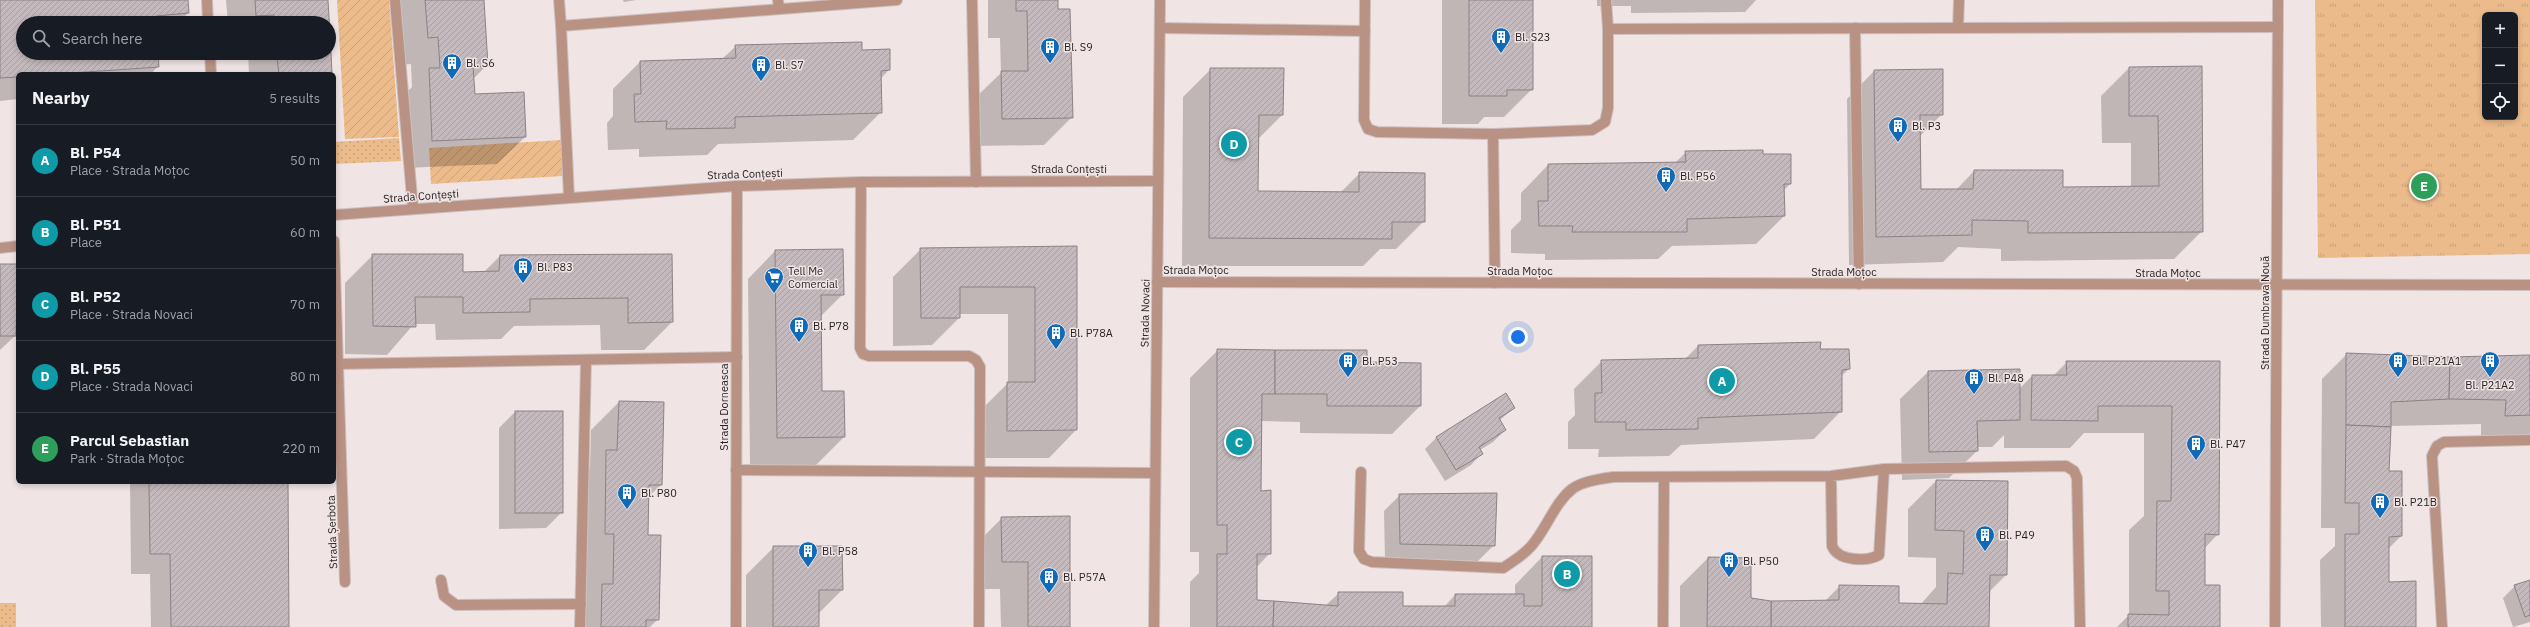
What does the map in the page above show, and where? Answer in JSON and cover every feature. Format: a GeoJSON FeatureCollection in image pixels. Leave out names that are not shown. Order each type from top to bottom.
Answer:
{"type":"FeatureCollection","features":[{"type":"Feature","properties":{"kind":"street"},"geometry":{"type":"LineString","coordinates":[[207,0],[208,16]]}},
{"type":"Feature","properties":{"kind":"street"},"geometry":{"type":"LineString","coordinates":[[395,0],[413,209]]}},
{"type":"Feature","properties":{"kind":"street"},"geometry":{"type":"LineString","coordinates":[[559,0],[569,197]]}},
{"type":"Feature","properties":{"kind":"street"},"geometry":{"type":"LineString","coordinates":[[560,26],[778,4],[897,0]]}},
{"type":"Feature","properties":{"kind":"street"},"geometry":{"type":"LineString","coordinates":[[972,0],[976,182]]}},
{"type":"Feature","properties":{"kind":"street","name":"Strada Novaci"},"geometry":{"type":"LineString","coordinates":[[1154,627],[1160,0]]}},
{"type":"Feature","properties":{"kind":"street"},"geometry":{"type":"LineString","coordinates":[[1365,0],[1364,120],[1368,129],[1377,132],[1493,134],[1592,130],[1605,122],[1608,108],[1608,29],[1606,0]]}},
{"type":"Feature","properties":{"kind":"street"},"geometry":{"type":"LineString","coordinates":[[1958,28],[1959,0]]}},
{"type":"Feature","properties":{"kind":"street","name":"Strada Dumbrava Nouă"},"geometry":{"type":"LineString","coordinates":[[2276,627],[2278,0]]}},
{"type":"Feature","properties":{"kind":"street"},"geometry":{"type":"LineString","coordinates":[[1608,29],[2278,27]]}},
{"type":"Feature","properties":{"kind":"street"},"geometry":{"type":"LineString","coordinates":[[1160,28],[1365,31]]}},
{"type":"Feature","properties":{"kind":"street"},"geometry":{"type":"LineString","coordinates":[[1855,28],[1859,284]]}},
{"type":"Feature","properties":{"kind":"street"},"geometry":{"type":"LineString","coordinates":[[210,60],[211,72]]}},
{"type":"Feature","properties":{"kind":"street"},"geometry":{"type":"LineString","coordinates":[[1493,134],[1495,283]]}},
{"type":"Feature","properties":{"kind":"street","name":"Strada Conțești"},"geometry":{"type":"LineString","coordinates":[[336,215],[737,186],[861,182],[1158,180]]}},
{"type":"Feature","properties":{"kind":"street"},"geometry":{"type":"LineString","coordinates":[[861,182],[860,348],[863,354],[869,356],[969,356],[976,360],[980,367],[979,627]]}},
{"type":"Feature","properties":{"kind":"street","name":"Strada Dorneasca"},"geometry":{"type":"LineString","coordinates":[[736,627],[737,186]]}},
{"type":"Feature","properties":{"kind":"street"},"geometry":{"type":"LineString","coordinates":[[0,248],[16,246]]}},
{"type":"Feature","properties":{"kind":"street","name":"Strada Moțoc"},"geometry":{"type":"LineString","coordinates":[[1157,282],[2530,285]]}},
{"type":"Feature","properties":{"kind":"street","name":"Strada Șerbota"},"geometry":{"type":"LineString","coordinates":[[336,302],[346,582]]}},
{"type":"Feature","properties":{"kind":"street"},"geometry":{"type":"LineString","coordinates":[[338,364],[736,358]]}},
{"type":"Feature","properties":{"kind":"street"},"geometry":{"type":"LineString","coordinates":[[580,627],[586,360]]}},
{"type":"Feature","properties":{"kind":"street"},"geometry":{"type":"LineString","coordinates":[[2442,627],[2432,456],[2437,446],[2444,442],[2530,440]]}},
{"type":"Feature","properties":{"kind":"street"},"geometry":{"type":"LineString","coordinates":[[1361,472],[1359,551],[1364,560],[1372,562],[1503,568],[1518,559],[1536,541],[1561,501],[1573,489],[1588,482],[1613,477],[1664,478],[1831,476],[1884,469],[2066,466],[2074,470],[2077,478],[2080,627]]}},
{"type":"Feature","properties":{"kind":"street"},"geometry":{"type":"LineString","coordinates":[[1831,476],[1832,546],[1834,553],[1840,557],[1872,559],[1879,555],[1881,546],[1884,469]]}},
{"type":"Feature","properties":{"kind":"street"},"geometry":{"type":"LineString","coordinates":[[736,470],[1155,472]]}},
{"type":"Feature","properties":{"kind":"street"},"geometry":{"type":"LineString","coordinates":[[1663,627],[1664,478]]}},
{"type":"Feature","properties":{"kind":"street"},"geometry":{"type":"LineString","coordinates":[[441,580],[444,596],[456,605],[581,604]]}},
{"type":"Feature","properties":{"kind":"green space"},"geometry":{"type":"Polygon","coordinates":[[[337,0],[389,0],[399,137],[345,139],[337,0]]]}},
{"type":"Feature","properties":{"kind":"green space"},"geometry":{"type":"Polygon","coordinates":[[[2315,0],[2530,0],[2530,254],[2318,258],[2315,0]]]}},
{"type":"Feature","properties":{"kind":"green space"},"geometry":{"type":"Polygon","coordinates":[[[399,138],[401,161],[336,164],[336,142],[399,138]]]}},
{"type":"Feature","properties":{"kind":"green space"},"geometry":{"type":"Polygon","coordinates":[[[561,140],[564,176],[431,184],[429,148],[561,140]]]}},
{"type":"Feature","properties":{"kind":"green space"},"geometry":{"type":"Polygon","coordinates":[[[0,603],[16,603],[16,627],[0,627],[0,603]]]}},
{"type":"Feature","properties":{"kind":"building"},"geometry":{"type":"Polygon","coordinates":[[[0,0],[188,0],[189,13],[156,16],[16,16],[16,60],[158,60],[159,67],[86,72],[16,72],[16,77],[0,78],[0,0]]]}},
{"type":"Feature","properties":{"kind":"building"},"geometry":{"type":"Polygon","coordinates":[[[255,0],[328,0],[329,16],[256,16],[255,0]]]}},
{"type":"Feature","properties":{"kind":"building","name":"Bl. S6"},"geometry":{"type":"Polygon","coordinates":[[[425,0],[484,0],[488,66],[473,67],[475,94],[524,92],[526,137],[432,141],[429,68],[440,68],[438,37],[428,38],[425,0]]]}},
{"type":"Feature","properties":{"kind":"building","name":"Bl. S9"},"geometry":{"type":"Polygon","coordinates":[[[1016,0],[1058,0],[1058,9],[1070,9],[1073,118],[1002,119],[1001,71],[1028,71],[1027,11],[1016,11],[1016,0]]]}},
{"type":"Feature","properties":{"kind":"building","name":"Bl. S23"},"geometry":{"type":"Polygon","coordinates":[[[1469,0],[1533,0],[1533,90],[1507,90],[1507,96],[1469,96],[1469,0]]]}},
{"type":"Feature","properties":{"kind":"building","name":"Bl. S7"},"geometry":{"type":"Polygon","coordinates":[[[862,42],[862,50],[890,49],[890,70],[881,71],[882,113],[735,117],[735,128],[666,129],[667,121],[635,122],[634,94],[641,94],[640,61],[736,58],[735,45],[862,42]]]}},
{"type":"Feature","properties":{"kind":"building"},"geometry":{"type":"Polygon","coordinates":[[[277,60],[331,60],[332,72],[279,72],[277,60]]]}},
{"type":"Feature","properties":{"kind":"building","name":"Bl. P3"},"geometry":{"type":"Polygon","coordinates":[[[2202,66],[2203,232],[2028,233],[2028,221],[1972,220],[1972,235],[1876,237],[1874,70],[1943,69],[1943,115],[1920,115],[1921,189],[1973,189],[1974,170],[2063,170],[2063,187],[2159,186],[2158,116],[2129,116],[2129,67],[2202,66]]]}},
{"type":"Feature","properties":{"kind":"building"},"geometry":{"type":"Polygon","coordinates":[[[1210,68],[1284,68],[1283,115],[1259,115],[1258,191],[1359,192],[1359,172],[1425,173],[1425,222],[1392,222],[1392,239],[1209,238],[1210,68]]]}},
{"type":"Feature","properties":{"kind":"building","name":"Bl. P56"},"geometry":{"type":"Polygon","coordinates":[[[1763,150],[1763,154],[1791,154],[1791,184],[1784,184],[1785,216],[1687,219],[1687,232],[1572,232],[1573,226],[1539,226],[1538,201],[1548,201],[1548,164],[1686,162],[1685,151],[1763,150]]]}},
{"type":"Feature","properties":{"kind":"building","name":"Bl. P78A"},"geometry":{"type":"Polygon","coordinates":[[[1077,246],[1077,430],[1007,431],[1007,382],[1035,382],[1035,287],[960,287],[960,318],[921,318],[920,248],[1077,246]]]}},
{"type":"Feature","properties":{"kind":"building","name":"Bl. P78"},"geometry":{"type":"Polygon","coordinates":[[[843,249],[844,295],[821,295],[822,391],[844,391],[845,437],[777,438],[775,250],[843,249]]]}},
{"type":"Feature","properties":{"kind":"building","name":"Bl. P83"},"geometry":{"type":"Polygon","coordinates":[[[372,254],[463,254],[463,272],[499,271],[500,255],[672,254],[673,322],[628,323],[628,298],[530,299],[530,312],[463,313],[463,297],[415,297],[416,327],[373,326],[372,254]]]}},
{"type":"Feature","properties":{"kind":"building"},"geometry":{"type":"Polygon","coordinates":[[[0,264],[16,264],[16,336],[0,336],[0,264]]]}},
{"type":"Feature","properties":{"kind":"building"},"geometry":{"type":"Polygon","coordinates":[[[1821,342],[1820,349],[1849,349],[1850,369],[1842,370],[1842,412],[1698,418],[1698,429],[1626,430],[1626,422],[1595,422],[1595,393],[1602,393],[1601,360],[1698,358],[1698,345],[1821,342]]]}},
{"type":"Feature","properties":{"kind":"building"},"geometry":{"type":"Polygon","coordinates":[[[1217,349],[1275,350],[1275,394],[1262,394],[1261,491],[1271,490],[1271,554],[1257,554],[1257,600],[1274,601],[1273,627],[1217,627],[1217,554],[1227,554],[1227,525],[1217,525],[1217,349]]]}},
{"type":"Feature","properties":{"kind":"building","name":"Bl. P53"},"geometry":{"type":"Polygon","coordinates":[[[1275,350],[1367,350],[1367,362],[1421,363],[1421,406],[1327,406],[1327,394],[1275,394],[1275,350]]]}},
{"type":"Feature","properties":{"kind":"building","name":"Bl. P21A1"},"geometry":{"type":"Polygon","coordinates":[[[2346,353],[2450,357],[2449,399],[2391,402],[2391,427],[2346,425],[2346,353]]]}},
{"type":"Feature","properties":{"kind":"building","name":"Bl. P21A2"},"geometry":{"type":"Polygon","coordinates":[[[2530,355],[2530,415],[2505,416],[2506,400],[2449,399],[2450,357],[2530,355]]]}},
{"type":"Feature","properties":{"kind":"building","name":"Bl. P47"},"geometry":{"type":"Polygon","coordinates":[[[2066,361],[2220,361],[2219,535],[2205,534],[2205,585],[2220,585],[2220,627],[2128,627],[2128,614],[2169,615],[2169,591],[2156,591],[2157,501],[2171,501],[2172,406],[2098,406],[2098,421],[2031,420],[2032,375],[2067,375],[2066,361]]]}},
{"type":"Feature","properties":{"kind":"building","name":"Bl. P48"},"geometry":{"type":"Polygon","coordinates":[[[2020,369],[2020,420],[1977,421],[1978,451],[1929,452],[1928,371],[2020,369]]]}},
{"type":"Feature","properties":{"kind":"building"},"geometry":{"type":"Polygon","coordinates":[[[1506,393],[1515,408],[1499,418],[1506,430],[1479,447],[1483,454],[1456,470],[1436,437],[1506,393]]]}},
{"type":"Feature","properties":{"kind":"building","name":"Bl. P80"},"geometry":{"type":"Polygon","coordinates":[[[619,401],[664,402],[662,485],[649,485],[648,535],[661,535],[659,620],[646,620],[646,627],[601,627],[602,584],[613,584],[614,534],[605,534],[606,450],[617,450],[619,401]]]}},
{"type":"Feature","properties":{"kind":"building"},"geometry":{"type":"Polygon","coordinates":[[[515,411],[563,411],[563,513],[515,513],[515,411]]]}},
{"type":"Feature","properties":{"kind":"building","name":"Bl. P21B"},"geometry":{"type":"Polygon","coordinates":[[[2346,425],[2391,427],[2389,471],[2402,471],[2402,536],[2389,537],[2389,582],[2416,581],[2416,627],[2345,627],[2345,534],[2359,534],[2359,503],[2345,503],[2346,425]]]}},
{"type":"Feature","properties":{"kind":"building","name":"Bl. P49"},"geometry":{"type":"Polygon","coordinates":[[[1936,480],[2008,481],[2007,575],[1990,575],[1989,627],[1771,627],[1771,601],[1839,600],[1839,585],[1899,586],[1899,603],[1947,604],[1948,573],[1963,574],[1964,531],[1935,530],[1936,480]]]}},
{"type":"Feature","properties":{"kind":"building"},"geometry":{"type":"Polygon","coordinates":[[[149,484],[288,484],[289,627],[171,627],[170,554],[150,554],[149,484]]]}},
{"type":"Feature","properties":{"kind":"building"},"geometry":{"type":"Polygon","coordinates":[[[1497,493],[1495,546],[1400,544],[1399,494],[1497,493]]]}},
{"type":"Feature","properties":{"kind":"building","name":"Bl. P57A"},"geometry":{"type":"Polygon","coordinates":[[[1070,516],[1070,627],[1028,627],[1028,562],[1002,562],[1001,517],[1070,516]]]}},
{"type":"Feature","properties":{"kind":"building","name":"Bl. P58"},"geometry":{"type":"Polygon","coordinates":[[[773,546],[842,546],[843,590],[819,590],[819,627],[773,627],[773,546]]]}},
{"type":"Feature","properties":{"kind":"building"},"geometry":{"type":"Polygon","coordinates":[[[1542,556],[1592,556],[1592,627],[1273,627],[1274,601],[1338,606],[1338,592],[1403,592],[1403,606],[1455,606],[1455,594],[1524,594],[1524,606],[1542,606],[1542,556]]]}},
{"type":"Feature","properties":{"kind":"building","name":"Bl. P50"},"geometry":{"type":"Polygon","coordinates":[[[1708,557],[1751,558],[1751,598],[1771,601],[1771,627],[1707,627],[1708,557]]]}},
{"type":"Feature","properties":{"kind":"building"},"geometry":{"type":"Polygon","coordinates":[[[2530,580],[2530,615],[2525,617],[2514,585],[2530,580]]]}},
{"type":"Feature","properties":{"kind":"place","name":"Bl. S23"},"geometry":{"type":"Point","coordinates":[1501,54]}},
{"type":"Feature","properties":{"kind":"place","name":"Bl. S9"},"geometry":{"type":"Point","coordinates":[1050,64]}},
{"type":"Feature","properties":{"kind":"place","name":"Bl. S6"},"geometry":{"type":"Point","coordinates":[452,80]}},
{"type":"Feature","properties":{"kind":"place","name":"Bl. S7"},"geometry":{"type":"Point","coordinates":[761,82]}},
{"type":"Feature","properties":{"kind":"place","name":"Bl. P3"},"geometry":{"type":"Point","coordinates":[1898,143]}},
{"type":"Feature","properties":{"kind":"place","name":"Bl. P55"},"geometry":{"type":"Point","coordinates":[1234,144]}},
{"type":"Feature","properties":{"kind":"place","name":"Parcul Sebastian"},"geometry":{"type":"Point","coordinates":[2424,186]}},
{"type":"Feature","properties":{"kind":"place","name":"Bl. P56"},"geometry":{"type":"Point","coordinates":[1666,193]}},
{"type":"Feature","properties":{"kind":"place","name":"Bl. P83"},"geometry":{"type":"Point","coordinates":[523,284]}},
{"type":"Feature","properties":{"kind":"place","name":"Tell Me Comercial"},"geometry":{"type":"Point","coordinates":[774,294]}},
{"type":"Feature","properties":{"kind":"place","name":"Bl. P78"},"geometry":{"type":"Point","coordinates":[799,343]}},
{"type":"Feature","properties":{"kind":"place","name":"Bl. P78A"},"geometry":{"type":"Point","coordinates":[1056,350]}},
{"type":"Feature","properties":{"kind":"place","name":"Bl. P53"},"geometry":{"type":"Point","coordinates":[1348,378]}},
{"type":"Feature","properties":{"kind":"place","name":"Bl. P21A1"},"geometry":{"type":"Point","coordinates":[2398,378]}},
{"type":"Feature","properties":{"kind":"place","name":"Bl. P21A2"},"geometry":{"type":"Point","coordinates":[2490,378]}},
{"type":"Feature","properties":{"kind":"place","name":"Bl. P54"},"geometry":{"type":"Point","coordinates":[1722,381]}},
{"type":"Feature","properties":{"kind":"place","name":"Bl. P48"},"geometry":{"type":"Point","coordinates":[1974,395]}},
{"type":"Feature","properties":{"kind":"place","name":"Bl. P52"},"geometry":{"type":"Point","coordinates":[1239,442]}},
{"type":"Feature","properties":{"kind":"place","name":"Bl. P47"},"geometry":{"type":"Point","coordinates":[2196,461]}},
{"type":"Feature","properties":{"kind":"place","name":"Bl. P80"},"geometry":{"type":"Point","coordinates":[627,510]}},
{"type":"Feature","properties":{"kind":"place","name":"Bl. P21B"},"geometry":{"type":"Point","coordinates":[2380,519]}},
{"type":"Feature","properties":{"kind":"place","name":"Bl. P49"},"geometry":{"type":"Point","coordinates":[1985,552]}},
{"type":"Feature","properties":{"kind":"place","name":"Bl. P58"},"geometry":{"type":"Point","coordinates":[808,568]}},
{"type":"Feature","properties":{"kind":"place","name":"Bl. P51"},"geometry":{"type":"Point","coordinates":[1567,574]}},
{"type":"Feature","properties":{"kind":"place","name":"Bl. P50"},"geometry":{"type":"Point","coordinates":[1729,578]}},
{"type":"Feature","properties":{"kind":"place","name":"Bl. P57A"},"geometry":{"type":"Point","coordinates":[1049,594]}}]}
